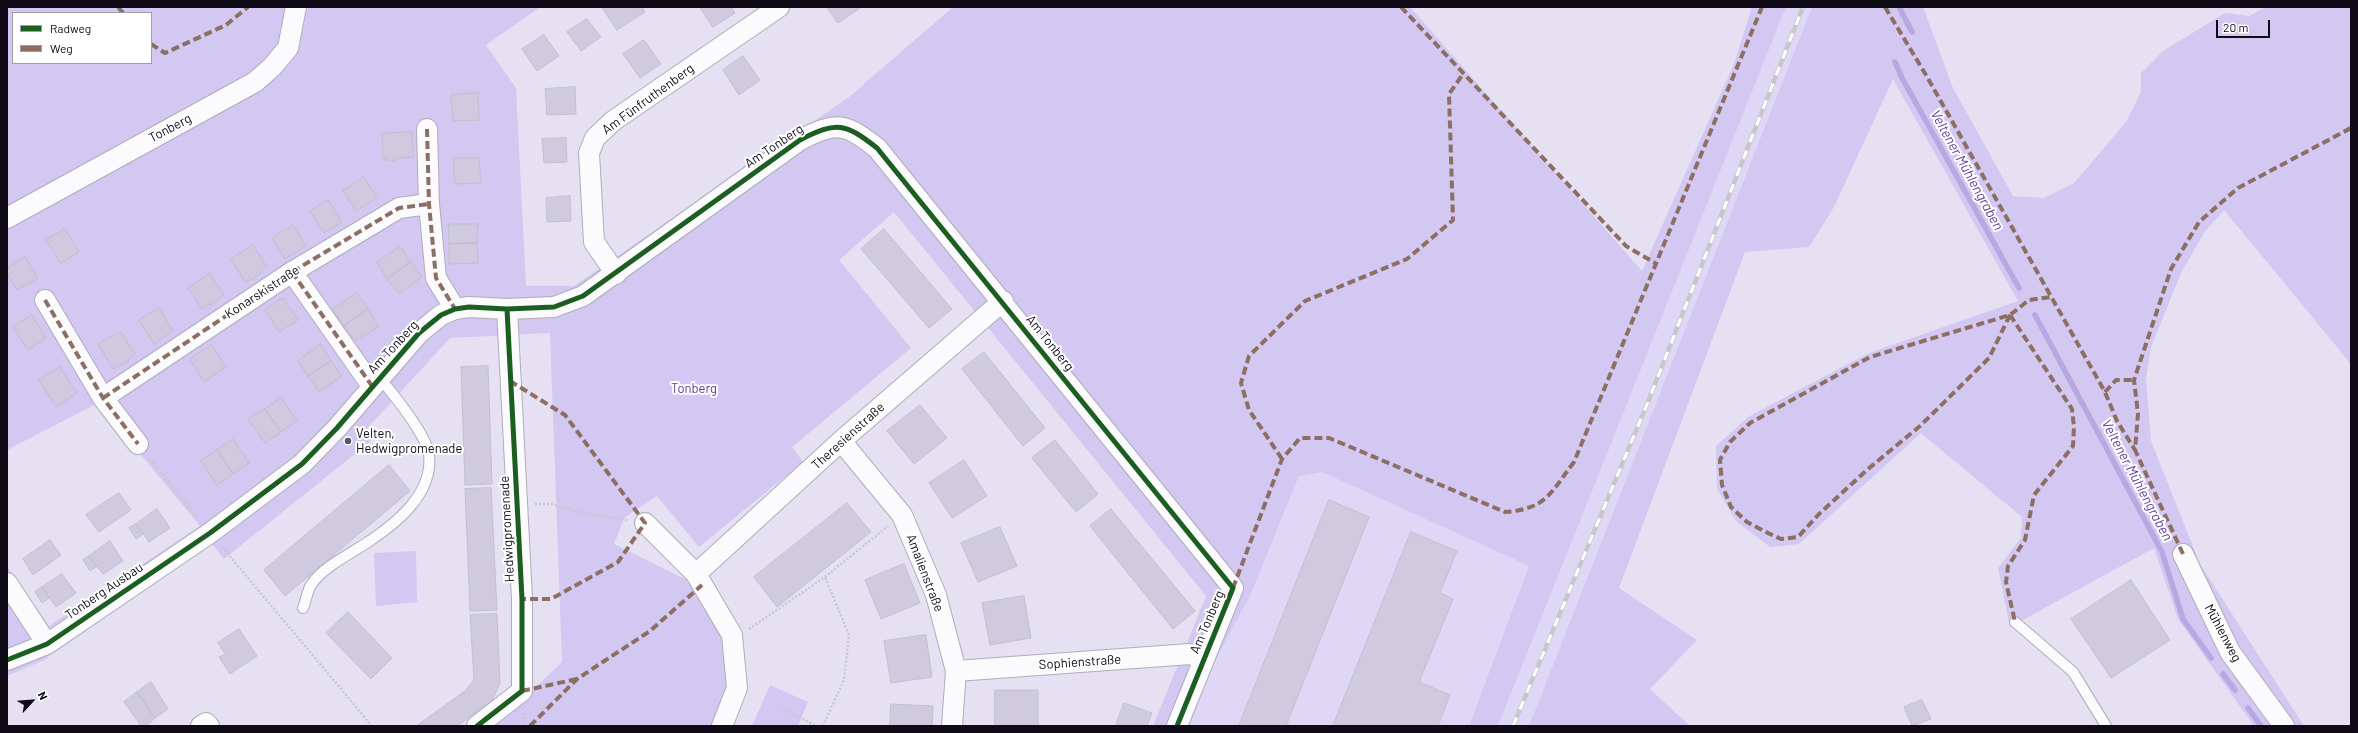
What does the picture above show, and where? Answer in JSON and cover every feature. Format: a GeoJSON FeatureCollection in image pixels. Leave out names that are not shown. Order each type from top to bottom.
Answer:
{"type":"FeatureCollection","features":[{"type":"Feature","properties":{"kind":"street","name":"Tonberg"},"geometry":{"type":"LineString","coordinates":[[7,218],[255,82],[288,48],[296,7]]}},
{"type":"Feature","properties":{"kind":"street","name":"Am Fünfruthenberg"},"geometry":{"type":"LineString","coordinates":[[616,274],[594,242],[590,153],[595,138],[613,121],[779,7]]}},
{"type":"Feature","properties":{"kind":"street","name":"Am Tonberg"},"geometry":{"type":"LineString","coordinates":[[210,532],[302,464],[337,428],[419,333],[441,315],[455,309],[469,307],[507,309],[554,308],[583,296],[616,274],[800,140],[818,130],[838,126],[859,134],[877,148],[1003,301],[1233,588],[1177,726]]}},
{"type":"Feature","properties":{"kind":"street"},"geometry":{"type":"LineString","coordinates":[[427,129],[429,204],[436,278],[455,309]]}},
{"type":"Feature","properties":{"kind":"street","name":"Konarskistraße"},"geometry":{"type":"LineString","coordinates":[[103,398],[292,272],[399,208],[429,204]]}},
{"type":"Feature","properties":{"kind":"street"},"geometry":{"type":"LineString","coordinates":[[292,272],[376,382]]}},
{"type":"Feature","properties":{"kind":"street"},"geometry":{"type":"LineString","coordinates":[[45,300],[103,398],[138,444]]}},
{"type":"Feature","properties":{"kind":"street","name":"Theresienstraße"},"geometry":{"type":"LineString","coordinates":[[696,574],[841,441],[1003,301]]}},
{"type":"Feature","properties":{"kind":"street","name":"Hedwigpromenade"},"geometry":{"type":"LineString","coordinates":[[477,726],[522,691],[522,599],[507,309]]}},
{"type":"Feature","properties":{"kind":"street","name":"Amalienstraße"},"geometry":{"type":"LineString","coordinates":[[841,441],[902,515],[936,595],[956,671],[952,726]]}},
{"type":"Feature","properties":{"kind":"street"},"geometry":{"type":"LineString","coordinates":[[645,523],[696,574],[732,635],[737,688],[722,726]]}},
{"type":"Feature","properties":{"kind":"street","name":"Tonberg Ausbau"},"geometry":{"type":"LineString","coordinates":[[7,660],[47,644],[210,532]]}},
{"type":"Feature","properties":{"kind":"street","name":"Mühlenweg"},"geometry":{"type":"LineString","coordinates":[[2183,554],[2230,652],[2284,726]]}},
{"type":"Feature","properties":{"kind":"street"},"geometry":{"type":"LineString","coordinates":[[7,582],[47,644]]}},
{"type":"Feature","properties":{"kind":"street","name":"Sophienstraße"},"geometry":{"type":"LineString","coordinates":[[956,671],[1190,654],[1203,659]]}},
{"type":"Feature","properties":{"kind":"street"},"geometry":{"type":"LineString","coordinates":[[201,726],[206,723],[209,726]]}},
{"type":"Feature","properties":{"kind":"lane"},"geometry":{"type":"LineString","coordinates":[[303,608],[314,582],[337,563],[404,515],[422,487],[428,471],[429,453],[424,443],[398,400],[376,382]]}},
{"type":"Feature","properties":{"kind":"lane"},"geometry":{"type":"LineString","coordinates":[[2015,622],[2073,672],[2106,726]]}},
{"type":"Feature","properties":{"kind":"path"},"geometry":{"type":"LineString","coordinates":[[138,444],[372,726]]}},
{"type":"Feature","properties":{"kind":"path"},"geometry":{"type":"LineString","coordinates":[[517,505],[552,504],[575,511],[645,523]]}},
{"type":"Feature","properties":{"kind":"path"},"geometry":{"type":"LineString","coordinates":[[732,635],[753,627],[825,577],[902,515]]}},
{"type":"Feature","properties":{"kind":"path"},"geometry":{"type":"LineString","coordinates":[[824,726],[844,680],[849,635],[825,577]]}},
{"type":"Feature","properties":{"kind":"path"},"geometry":{"type":"LineString","coordinates":[[781,708],[816,726]]}},
{"type":"Feature","properties":{"kind":"shaded area"},"geometry":{"type":"Polygon","coordinates":[[[1786,7],[1812,7],[1529,726],[1498,726],[1786,7]]]}},
{"type":"Feature","properties":{"kind":"shaded area"},"geometry":{"type":"Polygon","coordinates":[[[1322,472],[1529,566],[1469,726],[1189,726],[1215,660],[1250,596],[1299,476],[1322,472]]]}},
{"type":"Feature","properties":{"kind":"green space"},"geometry":{"type":"Polygon","coordinates":[[[7,7],[540,7],[486,45],[516,88],[526,286],[574,286],[849,97],[953,7],[1410,7],[1642,271],[1734,64],[1752,7],[1786,7],[1498,726],[1469,726],[1529,566],[1322,472],[1299,476],[1250,596],[1215,660],[1189,726],[1153,726],[1206,596],[894,212],[839,260],[911,348],[792,447],[803,462],[699,547],[657,496],[624,518],[614,544],[689,581],[725,638],[727,687],[713,726],[496,726],[562,662],[550,333],[450,338],[363,433],[371,441],[224,559],[212,544],[44,660],[7,676],[7,566],[49,626],[200,526],[98,403],[7,450],[7,7]]]}},
{"type":"Feature","properties":{"kind":"green space"},"geometry":{"type":"Polygon","coordinates":[[[1812,7],[1923,7],[1953,88],[2013,196],[2044,198],[2074,183],[2126,122],[2141,92],[2141,73],[2163,51],[2225,13],[2249,16],[2266,7],[2351,7],[2351,364],[2224,210],[2204,233],[2181,273],[2151,347],[2146,378],[2151,441],[2200,564],[2304,726],[2254,726],[2178,619],[2154,548],[2010,627],[1998,568],[2021,538],[2022,517],[1921,433],[1799,544],[1770,547],[1736,521],[1717,489],[1716,446],[1748,417],[1869,353],[2018,301],[1893,79],[1834,207],[1809,247],[1745,252],[1619,588],[1697,640],[1650,689],[1690,726],[1529,726],[1812,7]]]}},
{"type":"Feature","properties":{"kind":"green space"},"geometry":{"type":"Polygon","coordinates":[[[416,551],[417,602],[376,606],[374,553],[416,551]]]}},
{"type":"Feature","properties":{"kind":"green space"},"geometry":{"type":"Polygon","coordinates":[[[770,685],[808,702],[798,726],[752,726],[770,685]]]}},
{"type":"Feature","properties":{"kind":"building"},"geometry":{"type":"Polygon","coordinates":[[[602,7],[642,7],[645,12],[617,30],[602,7]]]}},
{"type":"Feature","properties":{"kind":"building"},"geometry":{"type":"Polygon","coordinates":[[[700,7],[731,7],[735,13],[713,27],[700,7]]]}},
{"type":"Feature","properties":{"kind":"building"},"geometry":{"type":"Polygon","coordinates":[[[827,7],[859,7],[860,8],[838,23],[827,7]]]}},
{"type":"Feature","properties":{"kind":"building"},"geometry":{"type":"Polygon","coordinates":[[[587,19],[601,37],[581,51],[567,32],[587,19]]]}},
{"type":"Feature","properties":{"kind":"building"},"geometry":{"type":"Polygon","coordinates":[[[544,35],[559,56],[537,71],[522,49],[544,35]]]}},
{"type":"Feature","properties":{"kind":"building"},"geometry":{"type":"Polygon","coordinates":[[[644,40],[661,64],[640,78],[623,54],[644,40]]]}},
{"type":"Feature","properties":{"kind":"building"},"geometry":{"type":"Polygon","coordinates":[[[743,56],[760,80],[739,95],[723,70],[743,56]]]}},
{"type":"Feature","properties":{"kind":"building"},"geometry":{"type":"Polygon","coordinates":[[[575,87],[576,114],[547,115],[545,89],[575,87]]]}},
{"type":"Feature","properties":{"kind":"building"},"geometry":{"type":"Polygon","coordinates":[[[478,93],[479,120],[453,121],[451,95],[478,93]]]}},
{"type":"Feature","properties":{"kind":"building"},"geometry":{"type":"Polygon","coordinates":[[[412,132],[413,157],[396,158],[396,161],[386,161],[386,158],[383,158],[382,134],[412,132]]]}},
{"type":"Feature","properties":{"kind":"building"},"geometry":{"type":"Polygon","coordinates":[[[566,138],[567,162],[544,163],[542,139],[566,138]]]}},
{"type":"Feature","properties":{"kind":"building"},"geometry":{"type":"Polygon","coordinates":[[[454,158],[479,158],[481,183],[455,184],[453,167],[454,158]]]}},
{"type":"Feature","properties":{"kind":"building"},"geometry":{"type":"Polygon","coordinates":[[[364,177],[377,198],[356,211],[343,191],[364,177]]]}},
{"type":"Feature","properties":{"kind":"building"},"geometry":{"type":"Polygon","coordinates":[[[570,196],[571,221],[547,222],[546,198],[570,196]]]}},
{"type":"Feature","properties":{"kind":"building"},"geometry":{"type":"Polygon","coordinates":[[[328,200],[342,222],[324,233],[310,211],[328,200]]]}},
{"type":"Feature","properties":{"kind":"building"},"geometry":{"type":"Polygon","coordinates":[[[449,224],[478,224],[477,243],[449,244],[449,224]]]}},
{"type":"Feature","properties":{"kind":"building"},"geometry":{"type":"Polygon","coordinates":[[[293,225],[306,246],[285,259],[272,238],[293,225]]]}},
{"type":"Feature","properties":{"kind":"building"},"geometry":{"type":"Polygon","coordinates":[[[65,229],[79,252],[61,263],[46,240],[65,229]]]}},
{"type":"Feature","properties":{"kind":"building"},"geometry":{"type":"Polygon","coordinates":[[[884,229],[952,309],[929,328],[861,249],[884,229]]]}},
{"type":"Feature","properties":{"kind":"building"},"geometry":{"type":"Polygon","coordinates":[[[477,243],[478,263],[449,264],[449,244],[477,243]]]}},
{"type":"Feature","properties":{"kind":"building"},"geometry":{"type":"Polygon","coordinates":[[[253,245],[267,267],[253,279],[245,282],[231,259],[253,245]]]}},
{"type":"Feature","properties":{"kind":"building"},"geometry":{"type":"Polygon","coordinates":[[[400,247],[411,262],[387,279],[377,262],[400,247]]]}},
{"type":"Feature","properties":{"kind":"building"},"geometry":{"type":"Polygon","coordinates":[[[25,257],[38,278],[17,290],[7,273],[7,269],[25,257]]]}},
{"type":"Feature","properties":{"kind":"building"},"geometry":{"type":"Polygon","coordinates":[[[411,262],[422,277],[399,294],[387,279],[411,262]]]}},
{"type":"Feature","properties":{"kind":"building"},"geometry":{"type":"Polygon","coordinates":[[[210,274],[224,295],[210,306],[209,304],[202,309],[188,288],[210,274]]]}},
{"type":"Feature","properties":{"kind":"building"},"geometry":{"type":"Polygon","coordinates":[[[357,293],[368,309],[344,326],[333,309],[357,293]]]}},
{"type":"Feature","properties":{"kind":"building"},"geometry":{"type":"Polygon","coordinates":[[[283,298],[298,320],[279,332],[265,310],[283,298]]]}},
{"type":"Feature","properties":{"kind":"building"},"geometry":{"type":"Polygon","coordinates":[[[159,308],[173,331],[154,344],[139,320],[159,308]]]}},
{"type":"Feature","properties":{"kind":"building"},"geometry":{"type":"Polygon","coordinates":[[[368,309],[379,326],[356,341],[344,326],[368,309]]]}},
{"type":"Feature","properties":{"kind":"building"},"geometry":{"type":"Polygon","coordinates":[[[32,315],[46,338],[28,350],[13,327],[32,315]]]}},
{"type":"Feature","properties":{"kind":"building"},"geometry":{"type":"Polygon","coordinates":[[[121,332],[135,354],[128,359],[129,361],[113,369],[98,344],[121,332]]]}},
{"type":"Feature","properties":{"kind":"building"},"geometry":{"type":"Polygon","coordinates":[[[321,344],[331,361],[308,376],[298,361],[321,344]]]}},
{"type":"Feature","properties":{"kind":"building"},"geometry":{"type":"Polygon","coordinates":[[[212,345],[226,367],[204,382],[190,359],[212,345]]]}},
{"type":"Feature","properties":{"kind":"building"},"geometry":{"type":"Polygon","coordinates":[[[984,352],[1045,428],[1023,446],[962,369],[984,352]]]}},
{"type":"Feature","properties":{"kind":"building"},"geometry":{"type":"Polygon","coordinates":[[[331,361],[342,376],[319,392],[308,376],[331,361]]]}},
{"type":"Feature","properties":{"kind":"building"},"geometry":{"type":"Polygon","coordinates":[[[488,366],[492,484],[465,485],[461,367],[488,366]]]}},
{"type":"Feature","properties":{"kind":"building"},"geometry":{"type":"Polygon","coordinates":[[[60,367],[77,393],[56,407],[39,380],[60,367]]]}},
{"type":"Feature","properties":{"kind":"building"},"geometry":{"type":"Polygon","coordinates":[[[281,398],[297,421],[281,432],[265,409],[281,398]]]}},
{"type":"Feature","properties":{"kind":"building"},"geometry":{"type":"Polygon","coordinates":[[[920,405],[947,438],[914,464],[887,431],[920,405]]]}},
{"type":"Feature","properties":{"kind":"building"},"geometry":{"type":"Polygon","coordinates":[[[265,409],[281,432],[265,443],[248,419],[265,409]]]}},
{"type":"Feature","properties":{"kind":"building"},"geometry":{"type":"Polygon","coordinates":[[[233,439],[249,463],[233,474],[217,450],[233,439]]]}},
{"type":"Feature","properties":{"kind":"building"},"geometry":{"type":"Polygon","coordinates":[[[1055,440],[1098,494],[1076,512],[1032,458],[1055,440]]]}},
{"type":"Feature","properties":{"kind":"building"},"geometry":{"type":"Polygon","coordinates":[[[217,450],[233,474],[217,485],[201,461],[217,450]]]}},
{"type":"Feature","properties":{"kind":"building"},"geometry":{"type":"Polygon","coordinates":[[[964,460],[987,496],[952,518],[929,483],[964,460]]]}},
{"type":"Feature","properties":{"kind":"building"},"geometry":{"type":"Polygon","coordinates":[[[389,465],[410,491],[285,596],[264,570],[389,465]]]}},
{"type":"Feature","properties":{"kind":"building"},"geometry":{"type":"Polygon","coordinates":[[[491,488],[497,610],[470,611],[465,489],[491,488]]]}},
{"type":"Feature","properties":{"kind":"building"},"geometry":{"type":"Polygon","coordinates":[[[119,493],[131,510],[99,532],[86,515],[119,493]]]}},
{"type":"Feature","properties":{"kind":"building"},"geometry":{"type":"Polygon","coordinates":[[[1329,500],[1369,517],[1286,726],[1239,726],[1329,500]]]}},
{"type":"Feature","properties":{"kind":"building"},"geometry":{"type":"Polygon","coordinates":[[[847,503],[871,532],[777,607],[754,577],[847,503]]]}},
{"type":"Feature","properties":{"kind":"building"},"geometry":{"type":"Polygon","coordinates":[[[157,509],[170,528],[149,542],[136,524],[157,509]]]}},
{"type":"Feature","properties":{"kind":"building"},"geometry":{"type":"Polygon","coordinates":[[[1111,509],[1195,611],[1173,629],[1090,526],[1111,509]]]}},
{"type":"Feature","properties":{"kind":"building"},"geometry":{"type":"Polygon","coordinates":[[[136,524],[143,534],[136,539],[129,528],[136,524]]]}},
{"type":"Feature","properties":{"kind":"building"},"geometry":{"type":"Polygon","coordinates":[[[1000,527],[1017,566],[978,582],[961,543],[1000,527]]]}},
{"type":"Feature","properties":{"kind":"building"},"geometry":{"type":"Polygon","coordinates":[[[1411,532],[1457,551],[1440,593],[1453,599],[1419,682],[1450,695],[1438,726],[1333,726],[1411,532]]]}},
{"type":"Feature","properties":{"kind":"building"},"geometry":{"type":"Polygon","coordinates":[[[50,540],[61,555],[33,575],[23,559],[50,540]]]}},
{"type":"Feature","properties":{"kind":"building"},"geometry":{"type":"Polygon","coordinates":[[[110,541],[123,561],[103,574],[89,556],[110,541]]]}},
{"type":"Feature","properties":{"kind":"building"},"geometry":{"type":"Polygon","coordinates":[[[89,556],[97,566],[90,571],[83,560],[89,556]]]}},
{"type":"Feature","properties":{"kind":"building"},"geometry":{"type":"Polygon","coordinates":[[[904,564],[920,603],[881,619],[865,580],[904,564]]]}},
{"type":"Feature","properties":{"kind":"building"},"geometry":{"type":"Polygon","coordinates":[[[62,574],[76,593],[56,607],[42,587],[62,574]]]}},
{"type":"Feature","properties":{"kind":"building"},"geometry":{"type":"Polygon","coordinates":[[[2131,580],[2170,640],[2111,678],[2071,619],[2131,580]]]}},
{"type":"Feature","properties":{"kind":"building"},"geometry":{"type":"Polygon","coordinates":[[[42,587],[49,598],[42,603],[35,592],[42,587]]]}},
{"type":"Feature","properties":{"kind":"building"},"geometry":{"type":"Polygon","coordinates":[[[1024,596],[1031,638],[990,645],[982,603],[1024,596]]]}},
{"type":"Feature","properties":{"kind":"building"},"geometry":{"type":"Polygon","coordinates":[[[348,612],[392,658],[371,679],[326,633],[348,612]]]}},
{"type":"Feature","properties":{"kind":"building"},"geometry":{"type":"Polygon","coordinates":[[[497,614],[500,683],[492,701],[457,726],[416,726],[465,691],[474,680],[470,615],[497,614]]]}},
{"type":"Feature","properties":{"kind":"building"},"geometry":{"type":"Polygon","coordinates":[[[239,629],[257,656],[230,674],[219,657],[225,654],[218,643],[239,629]]]}},
{"type":"Feature","properties":{"kind":"building"},"geometry":{"type":"Polygon","coordinates":[[[926,635],[932,677],[891,683],[884,641],[926,635]]]}},
{"type":"Feature","properties":{"kind":"building"},"geometry":{"type":"Polygon","coordinates":[[[151,682],[168,709],[155,718],[137,692],[151,682]]]}},
{"type":"Feature","properties":{"kind":"building"},"geometry":{"type":"Polygon","coordinates":[[[995,690],[1038,690],[1038,726],[995,726],[995,690]]]}},
{"type":"Feature","properties":{"kind":"building"},"geometry":{"type":"Polygon","coordinates":[[[137,692],[155,718],[146,726],[141,726],[124,702],[137,692]]]}},
{"type":"Feature","properties":{"kind":"building"},"geometry":{"type":"Polygon","coordinates":[[[1922,700],[1931,719],[1912,726],[1904,707],[1922,700]]]}},
{"type":"Feature","properties":{"kind":"building"},"geometry":{"type":"Polygon","coordinates":[[[1124,703],[1152,713],[1147,726],[1116,726],[1124,703]]]}},
{"type":"Feature","properties":{"kind":"building"},"geometry":{"type":"Polygon","coordinates":[[[891,704],[933,706],[932,726],[890,726],[891,704]]]}},
{"type":"Feature","properties":{"kind":"waterway","name":"Veltener Mühlengraben"},"geometry":{"type":"LineString","coordinates":[[1899,7],[1912,32]]}},
{"type":"Feature","properties":{"kind":"waterway","name":"Veltener Mühlengraben"},"geometry":{"type":"LineString","coordinates":[[1895,62],[1902,78],[2019,288]]}},
{"type":"Feature","properties":{"kind":"waterway","name":"Veltener Mühlengraben"},"geometry":{"type":"LineString","coordinates":[[2035,315],[2162,552],[2183,619],[2211,658]]}},
{"type":"Feature","properties":{"kind":"waterway","name":"Veltener Mühlengraben"},"geometry":{"type":"LineString","coordinates":[[2223,674],[2235,690]]}},
{"type":"Feature","properties":{"kind":"waterway","name":"Veltener Mühlengraben"},"geometry":{"type":"LineString","coordinates":[[2248,708],[2261,726]]}},
{"type":"Feature","properties":{"kind":"railway"},"geometry":{"type":"LineString","coordinates":[[1513,726],[1648,402],[1803,7]]}},
{"type":"Feature","properties":{"kind":"marked path"},"geometry":{"type":"LineString","coordinates":[[118,7],[122,12]]}},
{"type":"Feature","properties":{"kind":"marked path"},"geometry":{"type":"LineString","coordinates":[[152,45],[165,53],[226,25],[248,7]]}},
{"type":"Feature","properties":{"kind":"marked path"},"geometry":{"type":"LineString","coordinates":[[1401,7],[1626,246],[1655,263]]}},
{"type":"Feature","properties":{"kind":"marked path"},"geometry":{"type":"LineString","coordinates":[[1233,588],[1282,459],[1300,438],[1329,438],[1505,512],[1530,507],[1547,497],[1574,462],[1762,7]]}},
{"type":"Feature","properties":{"kind":"marked path"},"geometry":{"type":"LineString","coordinates":[[1885,7],[1926,75],[2105,392],[2117,421],[2135,450]]}},
{"type":"Feature","properties":{"kind":"marked path"},"geometry":{"type":"LineString","coordinates":[[1282,459],[1249,410],[1241,383],[1249,356],[1305,301],[1407,259],[1453,220],[1449,94],[1463,74]]}},
{"type":"Feature","properties":{"kind":"marked path"},"geometry":{"type":"LineString","coordinates":[[2183,554],[2135,450],[2138,414],[2134,380],[2171,269],[2199,222],[2238,188],[2351,128]]}},
{"type":"Feature","properties":{"kind":"marked path"},"geometry":{"type":"LineString","coordinates":[[427,129],[429,204],[436,278],[455,309]]}},
{"type":"Feature","properties":{"kind":"marked path"},"geometry":{"type":"LineString","coordinates":[[103,398],[292,272],[399,208],[429,204]]}},
{"type":"Feature","properties":{"kind":"marked path"},"geometry":{"type":"LineString","coordinates":[[292,272],[372,386]]}},
{"type":"Feature","properties":{"kind":"marked path"},"geometry":{"type":"LineString","coordinates":[[2010,315],[1989,358],[1920,426],[1868,469],[1819,514],[1798,537],[1781,539],[1747,522],[1731,507],[1722,485],[1720,460],[1730,442],[1750,423],[1870,357],[2010,315],[2029,300],[2051,297]]}},
{"type":"Feature","properties":{"kind":"marked path"},"geometry":{"type":"LineString","coordinates":[[45,300],[103,398],[138,444]]}},
{"type":"Feature","properties":{"kind":"marked path"},"geometry":{"type":"LineString","coordinates":[[2010,315],[2072,409],[2074,427],[2073,446],[2034,495],[2025,540],[2008,566],[2006,582],[2015,622]]}},
{"type":"Feature","properties":{"kind":"marked path"},"geometry":{"type":"LineString","coordinates":[[2105,392],[2116,380],[2134,380]]}},
{"type":"Feature","properties":{"kind":"marked path"},"geometry":{"type":"LineString","coordinates":[[510,381],[565,415],[645,523],[618,562],[551,599],[522,599]]}},
{"type":"Feature","properties":{"kind":"marked path"},"geometry":{"type":"LineString","coordinates":[[530,726],[577,679],[650,631],[702,585]]}},
{"type":"Feature","properties":{"kind":"marked path"},"geometry":{"type":"LineString","coordinates":[[522,691],[577,679]]}},
{"type":"Feature","properties":{"kind":"cycle path"},"geometry":{"type":"LineString","coordinates":[[7,660],[47,644],[210,533],[302,464],[337,428],[419,333],[441,315],[455,309],[469,307],[507,309],[554,307],[583,296],[800,140],[823,130],[840,128],[848,129],[877,148],[1233,588],[1177,726]]}},
{"type":"Feature","properties":{"kind":"cycle path"},"geometry":{"type":"LineString","coordinates":[[477,726],[522,691],[522,599],[507,309]]}},
{"type":"Feature","properties":{"kind":"place","name":"Velten, Hedwigpromenade"},"geometry":{"type":"Point","coordinates":[348,441]}}]}
